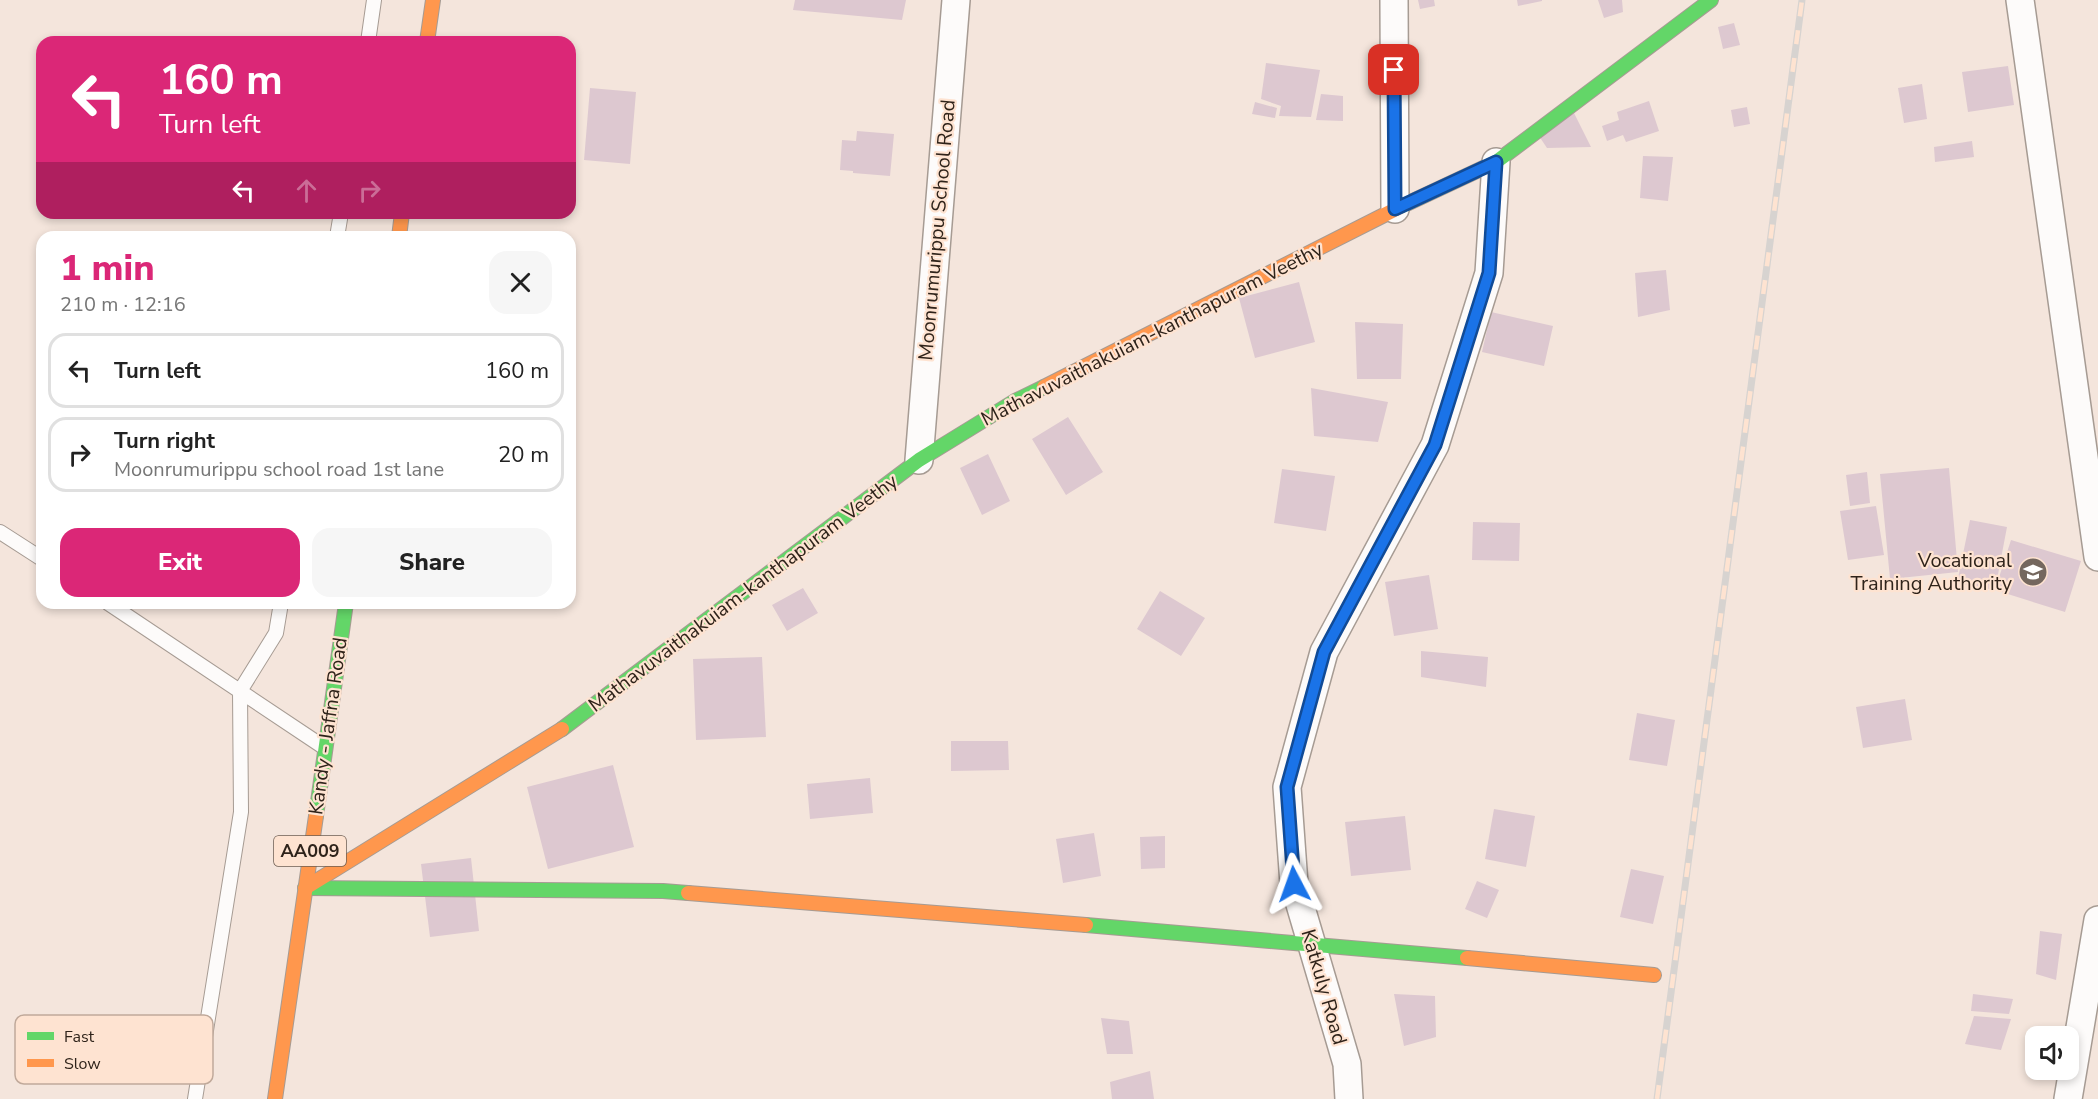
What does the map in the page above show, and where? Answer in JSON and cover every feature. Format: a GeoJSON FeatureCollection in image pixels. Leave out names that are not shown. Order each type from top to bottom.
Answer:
{"type":"FeatureCollection","features":[{"type":"Feature","properties":{"kind":"main road"},"geometry":{"type":"LineString","coordinates":[[428,36],[433,0]]}},
{"type":"Feature","properties":{"kind":"main road","name":"Mathavuvaithakuiam-kanthapuram Veethy"},"geometry":{"type":"LineString","coordinates":[[305,888],[571,723],[919,460],[1015,401],[1395,209],[1496,162],[1711,0]]}},
{"type":"Feature","properties":{"kind":"main road","name":"Kandy - Jaffna Road"},"geometry":{"type":"LineString","coordinates":[[275,1099],[345,609]]}},
{"type":"Feature","properties":{"kind":"main road"},"geometry":{"type":"LineString","coordinates":[[305,888],[663,891],[1311,943],[1654,975]]}},
{"type":"Feature","properties":{"kind":"street","name":"Moonrumurippu School Road"},"geometry":{"type":"LineString","coordinates":[[919,460],[956,0]]}},
{"type":"Feature","properties":{"kind":"street"},"geometry":{"type":"LineString","coordinates":[[1394,0],[1395,209]]}},
{"type":"Feature","properties":{"kind":"street"},"geometry":{"type":"LineString","coordinates":[[2020,0],[2098,556]]}},
{"type":"Feature","properties":{"kind":"street","name":"Katkuly Road"},"geometry":{"type":"LineString","coordinates":[[1349,1099],[1347,1064],[1294,884],[1287,787],[1324,652],[1435,445],[1489,273],[1496,162]]}},
{"type":"Feature","properties":{"kind":"street"},"geometry":{"type":"LineString","coordinates":[[2068,1099],[2098,920]]}},
{"type":"Feature","properties":{"kind":"lane"},"geometry":{"type":"LineString","coordinates":[[369,36],[374,0]]}},
{"type":"Feature","properties":{"kind":"lane"},"geometry":{"type":"LineString","coordinates":[[0,531],[36,555]]}},
{"type":"Feature","properties":{"kind":"lane"},"geometry":{"type":"LineString","coordinates":[[117,609],[325,748]]}},
{"type":"Feature","properties":{"kind":"lane"},"geometry":{"type":"LineString","coordinates":[[208,1015],[241,812],[240,691],[276,633],[280,609]]}},
{"type":"Feature","properties":{"kind":"lane"},"geometry":{"type":"LineString","coordinates":[[195,1099],[197,1084]]}},
{"type":"Feature","properties":{"kind":"building"},"geometry":{"type":"Polygon","coordinates":[[[795,0],[906,0],[902,20],[793,10],[795,0]]]}},
{"type":"Feature","properties":{"kind":"building"},"geometry":{"type":"Polygon","coordinates":[[[1418,0],[1434,0],[1435,6],[1420,9],[1418,0]]]}},
{"type":"Feature","properties":{"kind":"building"},"geometry":{"type":"Polygon","coordinates":[[[1517,0],[1542,0],[1542,1],[1518,6],[1517,0]]]}},
{"type":"Feature","properties":{"kind":"building"},"geometry":{"type":"Polygon","coordinates":[[[1598,0],[1622,0],[1623,12],[1604,18],[1598,0]]]}},
{"type":"Feature","properties":{"kind":"building"},"geometry":{"type":"Polygon","coordinates":[[[1734,23],[1740,45],[1723,49],[1718,27],[1734,23]]]}},
{"type":"Feature","properties":{"kind":"building"},"geometry":{"type":"Polygon","coordinates":[[[1266,63],[1320,70],[1311,117],[1279,116],[1281,106],[1261,99],[1266,63]]]}},
{"type":"Feature","properties":{"kind":"building"},"geometry":{"type":"Polygon","coordinates":[[[2008,66],[2014,105],[1968,112],[1962,72],[2008,66]]]}},
{"type":"Feature","properties":{"kind":"building"},"geometry":{"type":"Polygon","coordinates":[[[1922,84],[1927,119],[1904,123],[1898,88],[1922,84]]]}},
{"type":"Feature","properties":{"kind":"building"},"geometry":{"type":"Polygon","coordinates":[[[590,88],[636,92],[630,164],[584,160],[590,88]]]}},
{"type":"Feature","properties":{"kind":"building"},"geometry":{"type":"Polygon","coordinates":[[[1321,94],[1343,96],[1343,121],[1316,120],[1321,94]]]}},
{"type":"Feature","properties":{"kind":"building"},"geometry":{"type":"Polygon","coordinates":[[[1649,101],[1659,131],[1626,142],[1623,135],[1607,141],[1602,126],[1619,120],[1617,112],[1649,101]]]}},
{"type":"Feature","properties":{"kind":"building"},"geometry":{"type":"Polygon","coordinates":[[[1255,102],[1277,108],[1275,118],[1252,114],[1255,102]]]}},
{"type":"Feature","properties":{"kind":"building"},"geometry":{"type":"Polygon","coordinates":[[[1747,107],[1750,124],[1734,127],[1731,110],[1747,107]]]}},
{"type":"Feature","properties":{"kind":"building"},"geometry":{"type":"Polygon","coordinates":[[[1574,113],[1591,147],[1547,148],[1539,136],[1574,113]]]}},
{"type":"Feature","properties":{"kind":"building"},"geometry":{"type":"Polygon","coordinates":[[[857,131],[894,134],[890,176],[840,170],[842,140],[856,141],[857,131]]]}},
{"type":"Feature","properties":{"kind":"building"},"geometry":{"type":"Polygon","coordinates":[[[1972,141],[1974,157],[1935,162],[1934,147],[1972,141]]]}},
{"type":"Feature","properties":{"kind":"building"},"geometry":{"type":"Polygon","coordinates":[[[1643,156],[1673,157],[1668,201],[1640,198],[1643,156]]]}},
{"type":"Feature","properties":{"kind":"building"},"geometry":{"type":"Polygon","coordinates":[[[1666,270],[1670,310],[1638,317],[1635,273],[1666,270]]]}},
{"type":"Feature","properties":{"kind":"building"},"geometry":{"type":"Polygon","coordinates":[[[1299,282],[1315,342],[1255,358],[1239,298],[1299,282]]]}},
{"type":"Feature","properties":{"kind":"building"},"geometry":{"type":"Polygon","coordinates":[[[1491,312],[1553,326],[1544,366],[1482,352],[1491,312]]]}},
{"type":"Feature","properties":{"kind":"building"},"geometry":{"type":"Polygon","coordinates":[[[1355,322],[1403,324],[1401,379],[1357,379],[1355,322]]]}},
{"type":"Feature","properties":{"kind":"building"},"geometry":{"type":"Polygon","coordinates":[[[1311,388],[1388,402],[1378,442],[1314,436],[1311,388]]]}},
{"type":"Feature","properties":{"kind":"building"},"geometry":{"type":"Polygon","coordinates":[[[1068,417],[1103,472],[1066,495],[1032,439],[1068,417]]]}},
{"type":"Feature","properties":{"kind":"building"},"geometry":{"type":"Polygon","coordinates":[[[988,454],[1010,501],[982,515],[960,468],[988,454]]]}},
{"type":"Feature","properties":{"kind":"building"},"geometry":{"type":"Polygon","coordinates":[[[1949,468],[1958,572],[1890,579],[1880,474],[1949,468]]]}},
{"type":"Feature","properties":{"kind":"building"},"geometry":{"type":"Polygon","coordinates":[[[1282,469],[1335,476],[1326,531],[1274,523],[1282,469]]]}},
{"type":"Feature","properties":{"kind":"building"},"geometry":{"type":"Polygon","coordinates":[[[1867,472],[1870,503],[1850,506],[1846,475],[1867,472]]]}},
{"type":"Feature","properties":{"kind":"building"},"geometry":{"type":"Polygon","coordinates":[[[1876,506],[1884,555],[1848,560],[1840,511],[1876,506]]]}},
{"type":"Feature","properties":{"kind":"building"},"geometry":{"type":"Polygon","coordinates":[[[1970,520],[2007,527],[1995,590],[1957,583],[1970,520]]]}},
{"type":"Feature","properties":{"kind":"building"},"geometry":{"type":"Polygon","coordinates":[[[1473,522],[1520,523],[1519,561],[1472,560],[1473,522]]]}},
{"type":"Feature","properties":{"kind":"building"},"geometry":{"type":"Polygon","coordinates":[[[2011,540],[2081,561],[2065,612],[1995,590],[2011,540]]]}},
{"type":"Feature","properties":{"kind":"building"},"geometry":{"type":"Polygon","coordinates":[[[1429,575],[1438,629],[1394,636],[1385,582],[1429,575]]]}},
{"type":"Feature","properties":{"kind":"building"},"geometry":{"type":"Polygon","coordinates":[[[803,588],[818,613],[787,631],[772,605],[803,588]]]}},
{"type":"Feature","properties":{"kind":"building"},"geometry":{"type":"Polygon","coordinates":[[[1160,591],[1205,618],[1181,656],[1137,629],[1160,591]]]}},
{"type":"Feature","properties":{"kind":"building"},"geometry":{"type":"Polygon","coordinates":[[[1421,651],[1488,657],[1486,687],[1421,677],[1421,651]]]}},
{"type":"Feature","properties":{"kind":"building"},"geometry":{"type":"Polygon","coordinates":[[[762,657],[766,737],[696,740],[693,659],[762,657]]]}},
{"type":"Feature","properties":{"kind":"building"},"geometry":{"type":"Polygon","coordinates":[[[1905,699],[1912,740],[1863,748],[1856,707],[1905,699]]]}},
{"type":"Feature","properties":{"kind":"building"},"geometry":{"type":"Polygon","coordinates":[[[1637,713],[1675,720],[1667,766],[1629,760],[1637,713]]]}},
{"type":"Feature","properties":{"kind":"building"},"geometry":{"type":"Polygon","coordinates":[[[951,741],[1008,741],[1009,770],[951,771],[951,741]]]}},
{"type":"Feature","properties":{"kind":"building"},"geometry":{"type":"Polygon","coordinates":[[[613,765],[634,847],[548,869],[527,787],[613,765]]]}},
{"type":"Feature","properties":{"kind":"building"},"geometry":{"type":"Polygon","coordinates":[[[870,778],[873,813],[810,819],[807,784],[870,778]]]}},
{"type":"Feature","properties":{"kind":"building"},"geometry":{"type":"Polygon","coordinates":[[[1494,809],[1535,816],[1526,867],[1485,859],[1494,809]]]}},
{"type":"Feature","properties":{"kind":"building"},"geometry":{"type":"Polygon","coordinates":[[[1405,816],[1411,870],[1351,876],[1345,822],[1405,816]]]}},
{"type":"Feature","properties":{"kind":"building"},"geometry":{"type":"Polygon","coordinates":[[[1094,833],[1101,876],[1063,883],[1056,839],[1094,833]]]}},
{"type":"Feature","properties":{"kind":"building"},"geometry":{"type":"Polygon","coordinates":[[[1165,836],[1165,868],[1141,869],[1140,837],[1165,836]]]}},
{"type":"Feature","properties":{"kind":"building"},"geometry":{"type":"Polygon","coordinates":[[[471,858],[479,931],[430,937],[421,864],[471,858]]]}},
{"type":"Feature","properties":{"kind":"building"},"geometry":{"type":"Polygon","coordinates":[[[1631,869],[1664,876],[1653,924],[1620,917],[1631,869]]]}},
{"type":"Feature","properties":{"kind":"building"},"geometry":{"type":"Polygon","coordinates":[[[1477,881],[1499,890],[1487,918],[1465,909],[1477,881]]]}},
{"type":"Feature","properties":{"kind":"building"},"geometry":{"type":"Polygon","coordinates":[[[2040,931],[2062,934],[2056,980],[2036,974],[2040,931]]]}},
{"type":"Feature","properties":{"kind":"building"},"geometry":{"type":"Polygon","coordinates":[[[1394,994],[1435,996],[1436,1037],[1404,1046],[1394,994]]]}},
{"type":"Feature","properties":{"kind":"building"},"geometry":{"type":"Polygon","coordinates":[[[1973,994],[2013,999],[2009,1014],[1971,1011],[1973,994]]]}},
{"type":"Feature","properties":{"kind":"building"},"geometry":{"type":"Polygon","coordinates":[[[1974,1016],[2011,1019],[2001,1050],[1965,1044],[1974,1016]]]}},
{"type":"Feature","properties":{"kind":"building"},"geometry":{"type":"Polygon","coordinates":[[[1101,1018],[1129,1021],[1133,1054],[1107,1054],[1101,1018]]]}},
{"type":"Feature","properties":{"kind":"building"},"geometry":{"type":"Polygon","coordinates":[[[1150,1071],[1154,1099],[1112,1099],[1110,1082],[1150,1071]]]}},
{"type":"Feature","properties":{"kind":"railway"},"geometry":{"type":"LineString","coordinates":[[1657,1099],[1802,0]]}},
{"type":"Feature","properties":{"kind":"traffic: fast"},"geometry":{"type":"LineString","coordinates":[[1400,207],[1496,162],[1711,0]]}},
{"type":"Feature","properties":{"kind":"traffic: fast"},"geometry":{"type":"LineString","coordinates":[[562,729],[919,460],[1015,401],[1044,387]]}},
{"type":"Feature","properties":{"kind":"traffic: fast"},"geometry":{"type":"LineString","coordinates":[[316,816],[345,609]]}},
{"type":"Feature","properties":{"kind":"traffic: fast"},"geometry":{"type":"LineString","coordinates":[[305,888],[688,893]]}},
{"type":"Feature","properties":{"kind":"traffic: fast"},"geometry":{"type":"LineString","coordinates":[[1086,925],[1467,958]]}},
{"type":"Feature","properties":{"kind":"traffic: slow"},"geometry":{"type":"LineString","coordinates":[[428,36],[433,0]]}},
{"type":"Feature","properties":{"kind":"traffic: slow"},"geometry":{"type":"LineString","coordinates":[[1044,387],[1400,207]]}},
{"type":"Feature","properties":{"kind":"traffic: slow"},"geometry":{"type":"LineString","coordinates":[[400,231],[401,219]]}},
{"type":"Feature","properties":{"kind":"traffic: slow"},"geometry":{"type":"LineString","coordinates":[[305,888],[562,729]]}},
{"type":"Feature","properties":{"kind":"traffic: slow"},"geometry":{"type":"LineString","coordinates":[[275,1099],[316,816]]}},
{"type":"Feature","properties":{"kind":"traffic: slow"},"geometry":{"type":"LineString","coordinates":[[688,893],[1086,925]]}},
{"type":"Feature","properties":{"kind":"traffic: slow"},"geometry":{"type":"LineString","coordinates":[[1467,958],[1654,975]]}},
{"type":"Feature","properties":{"kind":"place","name":"Vocational Training Authority"},"geometry":{"type":"Point","coordinates":[2033,572]}},
{"type":"Feature","properties":{"kind":"route"},"geometry":{"type":"LineString","coordinates":[[1294,884],[1287,787],[1324,652],[1435,445],[1489,273],[1496,162],[1395,209],[1394,70]]}}]}
